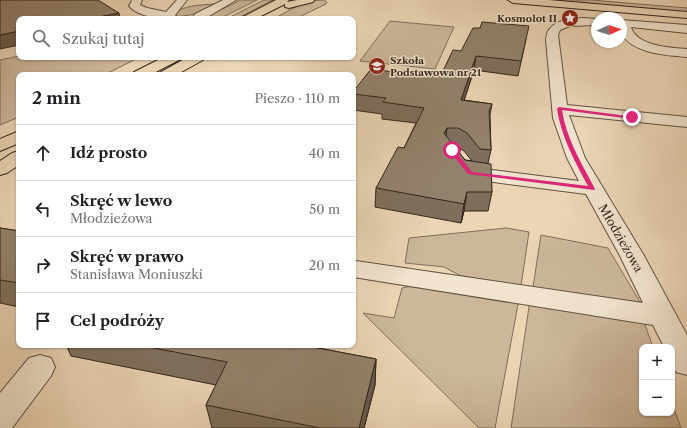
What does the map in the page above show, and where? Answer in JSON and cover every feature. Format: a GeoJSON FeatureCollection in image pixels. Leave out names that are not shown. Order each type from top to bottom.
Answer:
{"type":"FeatureCollection","features":[{"type":"Feature","properties":{"kind":"main road"},"geometry":{"type":"LineString","coordinates":[[254,16],[286,2],[308,0]]}},
{"type":"Feature","properties":{"kind":"main road"},"geometry":{"type":"LineString","coordinates":[[513,0],[687,15]]}},
{"type":"Feature","properties":{"kind":"main road"},"geometry":{"type":"LineString","coordinates":[[610,0],[687,6]]}},
{"type":"Feature","properties":{"kind":"main road"},"geometry":{"type":"LineString","coordinates":[[268,16],[286,2]]}},
{"type":"Feature","properties":{"kind":"main road"},"geometry":{"type":"LineString","coordinates":[[145,72],[168,60]]}},
{"type":"Feature","properties":{"kind":"main road"},"geometry":{"type":"LineString","coordinates":[[171,72],[193,60]]}},
{"type":"Feature","properties":{"kind":"main road"},"geometry":{"type":"LineString","coordinates":[[0,146],[16,138]]}},
{"type":"Feature","properties":{"kind":"street"},"geometry":{"type":"LineString","coordinates":[[137,0],[134,6],[144,11],[166,16]]}},
{"type":"Feature","properties":{"kind":"street"},"geometry":{"type":"LineString","coordinates":[[171,16],[172,10],[180,5],[182,0]]}},
{"type":"Feature","properties":{"kind":"street"},"geometry":{"type":"LineString","coordinates":[[199,16],[231,0]]}},
{"type":"Feature","properties":{"kind":"street","name":"Młodzieżowa"},"geometry":{"type":"LineString","coordinates":[[591,22],[564,24],[556,28],[553,32],[552,40],[561,118],[576,158],[592,189],[628,248],[687,363]]}},
{"type":"Feature","properties":{"kind":"street"},"geometry":{"type":"LineString","coordinates":[[627,23],[687,29]]}},
{"type":"Feature","properties":{"kind":"street"},"geometry":{"type":"LineString","coordinates":[[627,35],[641,44],[656,49],[687,53]]}},
{"type":"Feature","properties":{"kind":"street"},"geometry":{"type":"LineString","coordinates":[[559,109],[687,122]]}},
{"type":"Feature","properties":{"kind":"street"},"geometry":{"type":"LineString","coordinates":[[452,150],[470,173],[592,189]]}},
{"type":"Feature","properties":{"kind":"street"},"geometry":{"type":"LineString","coordinates":[[0,170],[16,159]]}},
{"type":"Feature","properties":{"kind":"street"},"geometry":{"type":"LineString","coordinates":[[356,269],[662,316]]}},
{"type":"Feature","properties":{"kind":"street"},"geometry":{"type":"LineString","coordinates":[[0,418],[40,368]]}},
{"type":"Feature","properties":{"kind":"shaded area"},"geometry":{"type":"Polygon","coordinates":[[[240,0],[257,0],[225,16],[207,16],[240,0]]]}},
{"type":"Feature","properties":{"kind":"shaded area"},"geometry":{"type":"Polygon","coordinates":[[[264,0],[273,0],[242,16],[232,16],[264,0]]]}},
{"type":"Feature","properties":{"kind":"shaded area"},"geometry":{"type":"Polygon","coordinates":[[[324,0],[327,2],[326,4],[301,16],[279,16],[304,3],[324,0]]]}},
{"type":"Feature","properties":{"kind":"shaded area"},"geometry":{"type":"Polygon","coordinates":[[[538,0],[591,0],[687,8],[687,12],[538,0]]]}},
{"type":"Feature","properties":{"kind":"shaded area"},"geometry":{"type":"Polygon","coordinates":[[[214,4],[207,9],[190,15],[175,16],[173,14],[187,7],[214,4]]]}},
{"type":"Feature","properties":{"kind":"shaded area"},"geometry":{"type":"Polygon","coordinates":[[[390,21],[454,27],[435,69],[360,61],[390,21]]]}},
{"type":"Feature","properties":{"kind":"shaded area"},"geometry":{"type":"Polygon","coordinates":[[[16,57],[16,60],[134,60],[110,72],[16,72],[16,118],[0,125],[0,60],[16,57]]]}},
{"type":"Feature","properties":{"kind":"shaded area"},"geometry":{"type":"Polygon","coordinates":[[[506,228],[529,232],[521,286],[461,276],[444,267],[405,263],[409,238],[506,228]]]}},
{"type":"Feature","properties":{"kind":"shaded area"},"geometry":{"type":"Polygon","coordinates":[[[541,235],[608,248],[643,307],[533,287],[541,235]]]}},
{"type":"Feature","properties":{"kind":"shaded area"},"geometry":{"type":"Polygon","coordinates":[[[423,284],[519,299],[495,428],[479,428],[363,313],[394,318],[402,288],[423,284]]]}},
{"type":"Feature","properties":{"kind":"shaded area"},"geometry":{"type":"Polygon","coordinates":[[[530,300],[643,319],[652,344],[639,344],[639,416],[675,416],[675,411],[681,428],[511,428],[530,300]]]}},
{"type":"Feature","properties":{"kind":"building"},"geometry":{"type":"Polygon","coordinates":[[[0,0],[98,0],[119,13],[104,16],[16,16],[16,32],[0,35],[0,0]]]}},
{"type":"Feature","properties":{"kind":"building"},"geometry":{"type":"Polygon","coordinates":[[[482,22],[529,26],[521,61],[476,56],[461,100],[492,104],[489,111],[491,150],[480,149],[467,133],[458,128],[447,128],[444,133],[465,160],[491,164],[492,192],[467,192],[464,204],[376,188],[398,147],[404,148],[424,108],[383,102],[386,98],[356,94],[356,88],[371,69],[402,73],[404,70],[441,75],[453,50],[461,51],[473,28],[480,28],[482,22]]]}},
{"type":"Feature","properties":{"kind":"building"},"geometry":{"type":"Polygon","coordinates":[[[0,228],[16,231],[16,283],[0,280],[0,228]]]}},
{"type":"Feature","properties":{"kind":"building"},"geometry":{"type":"Polygon","coordinates":[[[154,348],[318,348],[376,359],[359,428],[320,428],[206,405],[227,362],[154,348]]]}},
{"type":"Feature","properties":{"kind":"place","name":"Kosmolot II"},"geometry":{"type":"Point","coordinates":[570,18]}},
{"type":"Feature","properties":{"kind":"place","name":"Szkoła Podstawowa nr 21"},"geometry":{"type":"Point","coordinates":[377,66]}},
{"type":"Feature","properties":{"kind":"route"},"geometry":{"type":"LineString","coordinates":[[452,150],[470,173],[592,189],[568,139],[559,109],[632,117]]}}]}
